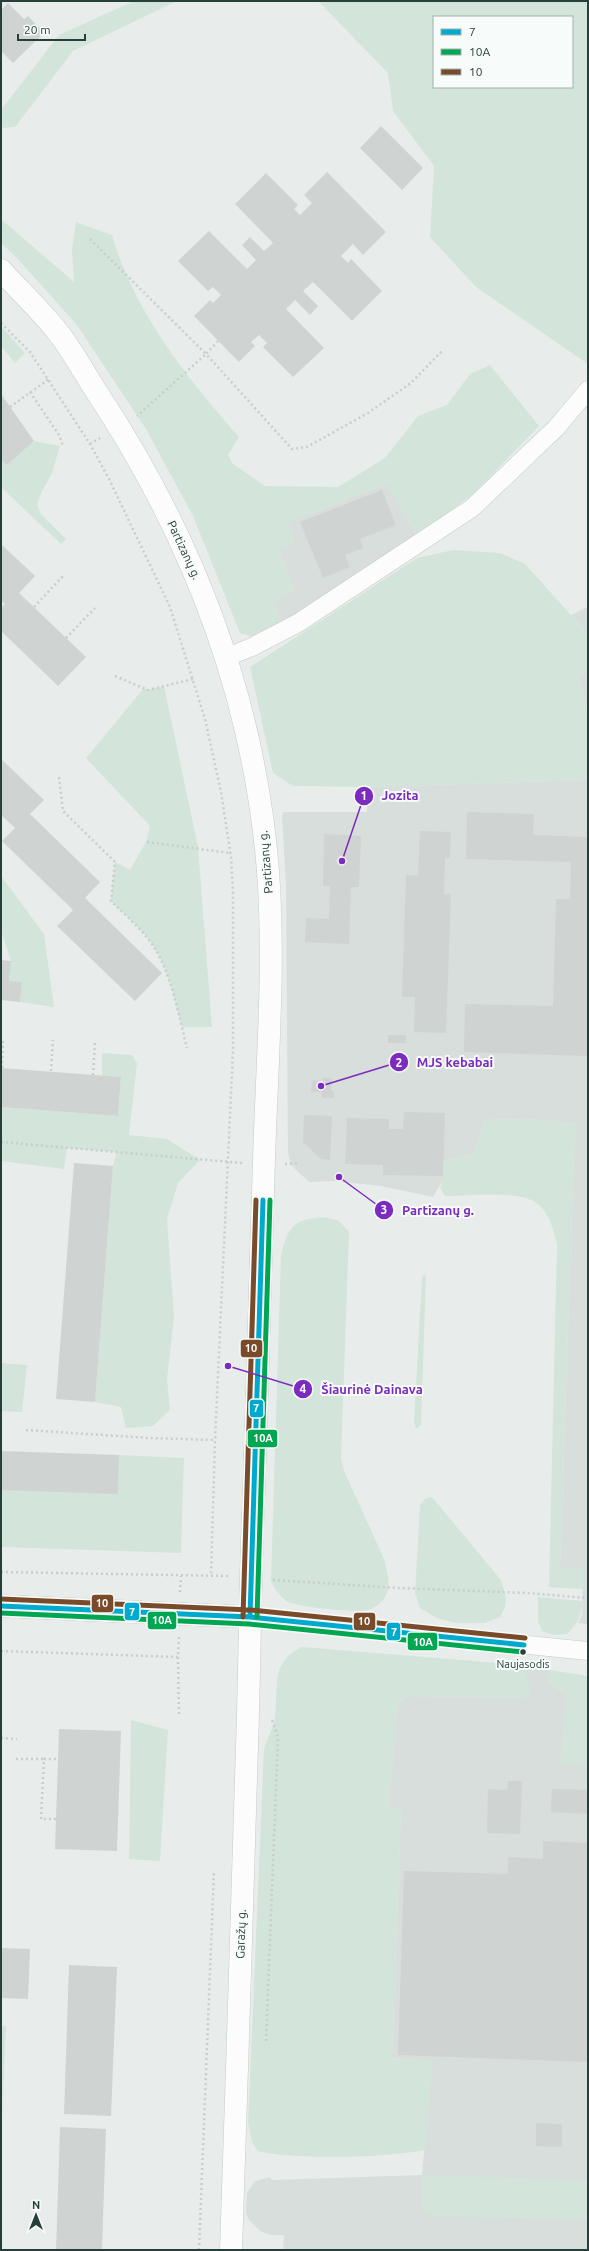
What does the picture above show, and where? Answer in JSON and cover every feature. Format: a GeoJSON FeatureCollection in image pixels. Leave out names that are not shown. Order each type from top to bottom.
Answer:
{"type":"FeatureCollection","features":[{"type":"Feature","properties":{"kind":"street","name":"Partizanų g."},"geometry":{"type":"LineString","coordinates":[[1,270],[57,332],[120,427],[156,492],[190,560],[227,657],[251,752],[268,874],[271,951],[250,1618]]}},
{"type":"Feature","properties":{"kind":"street"},"geometry":{"type":"LineString","coordinates":[[227,657],[252,647],[298,623],[472,508],[556,428],[588,390]]}},
{"type":"Feature","properties":{"kind":"street"},"geometry":{"type":"LineString","coordinates":[[1,1606],[180,1613],[250,1618],[588,1651]]}},
{"type":"Feature","properties":{"kind":"street","name":"Garažų g."},"geometry":{"type":"LineString","coordinates":[[231,2250],[250,1618]]}},
{"type":"Feature","properties":{"kind":"path"},"geometry":{"type":"LineString","coordinates":[[90,239],[206,354],[292,449],[307,447],[368,413],[411,383],[443,350]]}},
{"type":"Feature","properties":{"kind":"path"},"geometry":{"type":"LineString","coordinates":[[1,323],[30,352],[90,444],[110,482],[170,607],[209,733],[221,792],[230,853],[233,893],[233,1050],[214,1440],[211,1576],[1,1572]]}},
{"type":"Feature","properties":{"kind":"path"},"geometry":{"type":"LineString","coordinates":[[90,444],[120,427],[142,412],[206,354],[218,341]]}},
{"type":"Feature","properties":{"kind":"path"},"geometry":{"type":"LineString","coordinates":[[10,407],[49,379]]}},
{"type":"Feature","properties":{"kind":"path"},"geometry":{"type":"LineString","coordinates":[[30,392],[59,435],[63,446]]}},
{"type":"Feature","properties":{"kind":"path"},"geometry":{"type":"LineString","coordinates":[[34,607],[63,576]]}},
{"type":"Feature","properties":{"kind":"path"},"geometry":{"type":"LineString","coordinates":[[66,638],[95,608]]}},
{"type":"Feature","properties":{"kind":"path"},"geometry":{"type":"LineString","coordinates":[[115,676],[148,690],[193,679]]}},
{"type":"Feature","properties":{"kind":"path"},"geometry":{"type":"LineString","coordinates":[[59,777],[63,811],[115,862],[111,901],[145,936],[158,953],[170,983],[187,1048]]}},
{"type":"Feature","properties":{"kind":"path"},"geometry":{"type":"LineString","coordinates":[[146,842],[230,853]]}},
{"type":"Feature","properties":{"kind":"path"},"geometry":{"type":"LineString","coordinates":[[2,1068],[3,1038]]}},
{"type":"Feature","properties":{"kind":"path"},"geometry":{"type":"LineString","coordinates":[[51,1072],[53,1040]]}},
{"type":"Feature","properties":{"kind":"path"},"geometry":{"type":"LineString","coordinates":[[93,1075],[95,1042]]}},
{"type":"Feature","properties":{"kind":"path"},"geometry":{"type":"LineString","coordinates":[[1,1142],[227,1162],[264,1164],[299,1163]]}},
{"type":"Feature","properties":{"kind":"path"},"geometry":{"type":"LineString","coordinates":[[26,1430],[149,1438],[214,1440]]}},
{"type":"Feature","properties":{"kind":"path"},"geometry":{"type":"LineString","coordinates":[[179,1717],[178,1657],[181,1576]]}},
{"type":"Feature","properties":{"kind":"path"},"geometry":{"type":"LineString","coordinates":[[277,1581],[399,1588],[527,1592],[588,1598]]}},
{"type":"Feature","properties":{"kind":"path"},"geometry":{"type":"LineString","coordinates":[[1,1651],[178,1657]]}},
{"type":"Feature","properties":{"kind":"path"},"geometry":{"type":"LineString","coordinates":[[266,2041],[278,1737],[272,1720]]}},
{"type":"Feature","properties":{"kind":"path"},"geometry":{"type":"LineString","coordinates":[[1,1738],[17,1739]]}},
{"type":"Feature","properties":{"kind":"path"},"geometry":{"type":"LineString","coordinates":[[16,1759],[58,1760]]}},
{"type":"Feature","properties":{"kind":"path"},"geometry":{"type":"LineString","coordinates":[[44,1760],[41,1819],[56,1820]]}},
{"type":"Feature","properties":{"kind":"path"},"geometry":{"type":"LineString","coordinates":[[199,2250],[214,1871]]}},
{"type":"Feature","properties":{"kind":"shaded area"},"geometry":{"type":"Polygon","coordinates":[[[387,484],[417,536],[282,622],[273,603],[294,591],[279,550],[288,522],[387,484]]]}},
{"type":"Feature","properties":{"kind":"shaded area"},"geometry":{"type":"Polygon","coordinates":[[[588,607],[588,634],[571,615],[588,607]]]}},
{"type":"Feature","properties":{"kind":"shaded area"},"geometry":{"type":"Polygon","coordinates":[[[588,670],[588,712],[579,677],[588,670]]]}},
{"type":"Feature","properties":{"kind":"shaded area"},"geometry":{"type":"Polygon","coordinates":[[[588,780],[588,1624],[578,1623],[582,1614],[583,1568],[560,1568],[575,1123],[524,1119],[485,1120],[474,1153],[443,1161],[443,1180],[433,1197],[381,1186],[335,1181],[309,1182],[291,1165],[288,1153],[286,885],[282,815],[284,812],[367,812],[367,787],[588,780]]]}},
{"type":"Feature","properties":{"kind":"shaded area"},"geometry":{"type":"Polygon","coordinates":[[[523,1665],[550,1670],[548,1683],[566,1694],[561,1765],[588,1765],[588,2250],[283,2250],[284,2235],[270,2235],[260,2231],[249,2220],[246,2213],[247,2193],[255,2181],[270,2177],[272,2180],[422,2175],[432,2061],[392,2058],[401,1809],[388,1809],[398,1704],[405,1697],[526,1698],[526,1669],[523,1665]]]}},
{"type":"Feature","properties":{"kind":"green space"},"geometry":{"type":"Polygon","coordinates":[[[134,1],[177,1],[73,51],[15,127],[1,128],[1,110],[59,35],[134,1]]]}},
{"type":"Feature","properties":{"kind":"green space"},"geometry":{"type":"Polygon","coordinates":[[[318,1],[588,1],[588,364],[476,287],[430,237],[434,166],[393,111],[388,73],[318,1]]]}},
{"type":"Feature","properties":{"kind":"green space"},"geometry":{"type":"Polygon","coordinates":[[[1,219],[74,282],[72,250],[76,222],[112,235],[134,291],[164,343],[200,391],[239,437],[228,455],[233,464],[265,486],[338,487],[385,458],[418,416],[447,405],[470,374],[490,365],[539,426],[474,493],[417,536],[387,484],[288,522],[295,543],[279,551],[294,591],[273,603],[282,622],[256,638],[240,633],[193,516],[146,429],[77,325],[16,257],[1,243],[1,219]]]}},
{"type":"Feature","properties":{"kind":"green space"},"geometry":{"type":"Polygon","coordinates":[[[1,326],[25,353],[15,363],[1,346],[1,326]]]}},
{"type":"Feature","properties":{"kind":"green space"},"geometry":{"type":"Polygon","coordinates":[[[34,441],[60,446],[52,473],[41,493],[37,505],[41,514],[66,539],[61,544],[1,487],[1,459],[7,465],[34,441]]]}},
{"type":"Feature","properties":{"kind":"green space"},"geometry":{"type":"Polygon","coordinates":[[[453,550],[500,553],[525,564],[588,634],[588,670],[579,677],[588,712],[588,780],[367,787],[293,786],[273,773],[250,667],[417,558],[453,550]]]}},
{"type":"Feature","properties":{"kind":"green space"},"geometry":{"type":"Polygon","coordinates":[[[164,686],[198,847],[212,1027],[182,1027],[169,980],[158,954],[143,932],[111,901],[115,862],[130,870],[146,842],[150,826],[86,758],[144,688],[148,690],[164,686]]]}},
{"type":"Feature","properties":{"kind":"green space"},"geometry":{"type":"Polygon","coordinates":[[[1,876],[44,934],[54,1007],[20,1002],[22,982],[9,981],[11,961],[1,930],[1,876]]]}},
{"type":"Feature","properties":{"kind":"green space"},"geometry":{"type":"Polygon","coordinates":[[[102,1053],[132,1055],[137,1063],[129,1135],[167,1139],[200,1160],[178,1183],[167,1219],[174,1317],[167,1379],[170,1410],[153,1426],[126,1428],[121,1407],[95,1402],[113,1166],[117,1152],[67,1148],[64,1169],[1,1161],[1,1107],[118,1116],[121,1077],[102,1076],[102,1053]]]}},
{"type":"Feature","properties":{"kind":"green space"},"geometry":{"type":"Polygon","coordinates":[[[524,1119],[575,1123],[560,1567],[583,1568],[583,1589],[549,1587],[557,1244],[553,1228],[543,1209],[531,1200],[521,1197],[495,1194],[445,1196],[440,1188],[443,1180],[443,1161],[474,1153],[485,1120],[524,1119]]]}},
{"type":"Feature","properties":{"kind":"green space"},"geometry":{"type":"Polygon","coordinates":[[[325,1217],[339,1221],[349,1232],[341,1459],[345,1473],[384,1559],[388,1577],[388,1587],[383,1600],[372,1608],[361,1611],[314,1608],[288,1602],[278,1593],[271,1581],[281,1254],[287,1236],[294,1225],[306,1220],[325,1217]]]}},
{"type":"Feature","properties":{"kind":"green space"},"geometry":{"type":"Polygon","coordinates":[[[424,1275],[426,1276],[421,1425],[416,1429],[414,1421],[422,1278],[424,1275]]]}},
{"type":"Feature","properties":{"kind":"green space"},"geometry":{"type":"Polygon","coordinates":[[[1,1363],[27,1365],[22,1412],[1,1411],[1,1363]]]}},
{"type":"Feature","properties":{"kind":"green space"},"geometry":{"type":"Polygon","coordinates":[[[119,1455],[184,1458],[181,1553],[1,1547],[1,1490],[119,1455]]]}},
{"type":"Feature","properties":{"kind":"green space"},"geometry":{"type":"Polygon","coordinates":[[[432,1497],[501,1580],[506,1597],[505,1607],[500,1617],[485,1623],[456,1623],[437,1618],[420,1608],[415,1593],[420,1505],[426,1498],[432,1497]]]}},
{"type":"Feature","properties":{"kind":"green space"},"geometry":{"type":"Polygon","coordinates":[[[538,1597],[582,1601],[579,1619],[567,1634],[554,1635],[542,1631],[538,1621],[538,1597]]]}},
{"type":"Feature","properties":{"kind":"green space"},"geometry":{"type":"Polygon","coordinates":[[[302,1647],[523,1665],[526,1669],[530,1695],[526,1698],[405,1697],[398,1704],[388,1808],[401,1809],[392,2058],[432,2061],[426,2150],[363,2156],[300,2156],[258,2151],[252,2142],[248,2123],[264,1749],[274,1721],[280,1668],[284,1660],[302,1647]]]}},
{"type":"Feature","properties":{"kind":"green space"},"geometry":{"type":"Polygon","coordinates":[[[550,1670],[588,1676],[588,1765],[561,1765],[566,1694],[548,1683],[550,1670]]]}},
{"type":"Feature","properties":{"kind":"green space"},"geometry":{"type":"Polygon","coordinates":[[[131,1720],[168,1730],[160,1861],[129,1859],[131,1720]]]}},
{"type":"Feature","properties":{"kind":"green space"},"geometry":{"type":"Polygon","coordinates":[[[1,2026],[6,2026],[1,2139],[1,2026]]]}},
{"type":"Feature","properties":{"kind":"green space"},"geometry":{"type":"Polygon","coordinates":[[[422,2175],[588,2180],[588,2220],[433,2216],[421,2210],[422,2175]]]}},
{"type":"Feature","properties":{"kind":"building"},"geometry":{"type":"Polygon","coordinates":[[[8,3],[24,19],[28,16],[44,33],[13,63],[1,51],[1,10],[8,3]]]}},
{"type":"Feature","properties":{"kind":"building"},"geometry":{"type":"Polygon","coordinates":[[[381,126],[423,168],[402,190],[360,148],[381,126]]]}},
{"type":"Feature","properties":{"kind":"building"},"geometry":{"type":"Polygon","coordinates":[[[327,172],[386,232],[363,255],[353,244],[341,256],[348,263],[351,259],[382,291],[352,321],[313,282],[303,291],[318,306],[310,315],[295,300],[286,309],[324,348],[293,377],[263,347],[267,343],[259,335],[251,342],[255,346],[239,362],[194,316],[210,300],[213,303],[221,295],[213,287],[208,291],[178,261],[209,231],[247,269],[256,260],[242,245],[250,237],[264,251],[273,243],[235,204],[266,173],[298,205],[294,209],[300,215],[312,203],[304,195],[327,172]]]}},
{"type":"Feature","properties":{"kind":"building"},"geometry":{"type":"Polygon","coordinates":[[[1,394],[34,441],[7,465],[1,459],[1,394]]]}},
{"type":"Feature","properties":{"kind":"building"},"geometry":{"type":"Polygon","coordinates":[[[382,490],[396,525],[360,539],[363,548],[345,555],[350,567],[323,578],[300,522],[382,490]]]}},
{"type":"Feature","properties":{"kind":"building"},"geometry":{"type":"Polygon","coordinates":[[[1,544],[35,576],[19,593],[86,657],[58,686],[1,631],[1,608],[5,604],[1,601],[1,544]]]}},
{"type":"Feature","properties":{"kind":"building"},"geometry":{"type":"Polygon","coordinates":[[[1,759],[44,800],[30,814],[100,882],[85,898],[162,973],[135,1001],[57,926],[73,910],[2,841],[15,828],[1,815],[1,759]]]}},
{"type":"Feature","properties":{"kind":"building"},"geometry":{"type":"Polygon","coordinates":[[[467,812],[534,814],[533,835],[588,837],[588,1056],[464,1052],[465,1004],[553,1006],[556,899],[570,899],[571,862],[466,859],[467,812]]]}},
{"type":"Feature","properties":{"kind":"building"},"geometry":{"type":"Polygon","coordinates":[[[420,831],[451,832],[450,858],[445,858],[444,894],[451,894],[446,1033],[414,1032],[415,997],[402,997],[406,875],[418,876],[420,831]]]}},
{"type":"Feature","properties":{"kind":"building"},"geometry":{"type":"Polygon","coordinates":[[[324,834],[361,836],[359,887],[351,887],[349,944],[305,942],[306,918],[329,919],[330,886],[323,886],[324,834]]]}},
{"type":"Feature","properties":{"kind":"building"},"geometry":{"type":"Polygon","coordinates":[[[1,960],[11,961],[9,981],[22,982],[20,1002],[1,1000],[1,960]]]}},
{"type":"Feature","properties":{"kind":"building"},"geometry":{"type":"Polygon","coordinates":[[[388,1035],[406,1035],[406,1043],[388,1043],[388,1035]]]}},
{"type":"Feature","properties":{"kind":"building"},"geometry":{"type":"Polygon","coordinates":[[[1,1068],[121,1077],[118,1116],[1,1107],[1,1068]]]}},
{"type":"Feature","properties":{"kind":"building"},"geometry":{"type":"Polygon","coordinates":[[[323,1078],[332,1078],[331,1091],[334,1091],[334,1098],[322,1098],[322,1092],[311,1092],[312,1080],[323,1081],[323,1078]]]}},
{"type":"Feature","properties":{"kind":"building"},"geometry":{"type":"Polygon","coordinates":[[[404,1112],[445,1113],[443,1176],[383,1175],[383,1165],[345,1164],[347,1118],[389,1119],[389,1129],[403,1129],[404,1112]]]}},
{"type":"Feature","properties":{"kind":"building"},"geometry":{"type":"Polygon","coordinates":[[[304,1115],[332,1116],[330,1160],[321,1159],[303,1142],[304,1115]]]}},
{"type":"Feature","properties":{"kind":"building"},"geometry":{"type":"Polygon","coordinates":[[[74,1163],[113,1166],[95,1402],[56,1399],[74,1163]]]}},
{"type":"Feature","properties":{"kind":"building"},"geometry":{"type":"Polygon","coordinates":[[[1,1451],[119,1455],[118,1494],[1,1490],[1,1451]]]}},
{"type":"Feature","properties":{"kind":"building"},"geometry":{"type":"Polygon","coordinates":[[[59,1729],[121,1731],[117,1851],[55,1849],[59,1729]]]}},
{"type":"Feature","properties":{"kind":"building"},"geometry":{"type":"Polygon","coordinates":[[[508,1781],[522,1781],[520,1834],[487,1833],[488,1789],[507,1790],[508,1781]]]}},
{"type":"Feature","properties":{"kind":"building"},"geometry":{"type":"Polygon","coordinates":[[[552,1789],[588,1790],[588,1814],[551,1812],[552,1789]]]}},
{"type":"Feature","properties":{"kind":"building"},"geometry":{"type":"Polygon","coordinates":[[[543,1841],[588,1843],[588,2062],[398,2055],[404,1871],[508,1874],[508,1857],[543,1859],[543,1841]]]}},
{"type":"Feature","properties":{"kind":"building"},"geometry":{"type":"Polygon","coordinates":[[[1,1948],[30,1949],[28,1999],[1,1998],[1,1948]]]}},
{"type":"Feature","properties":{"kind":"building"},"geometry":{"type":"Polygon","coordinates":[[[69,1965],[117,1967],[111,2116],[64,2114],[69,1965]]]}},
{"type":"Feature","properties":{"kind":"building"},"geometry":{"type":"Polygon","coordinates":[[[536,2123],[562,2124],[562,2147],[536,2146],[536,2123]]]}},
{"type":"Feature","properties":{"kind":"building"},"geometry":{"type":"Polygon","coordinates":[[[60,2127],[106,2129],[102,2250],[56,2250],[60,2127]]]}},
{"type":"Feature","properties":{"kind":"transit line","name":"10"},"geometry":{"type":"LineString","coordinates":[[243,1617],[256,1200]]}},
{"type":"Feature","properties":{"kind":"transit line","name":"7"},"geometry":{"type":"LineString","coordinates":[[250,1617],[263,1200]]}},
{"type":"Feature","properties":{"kind":"transit line","name":"10A"},"geometry":{"type":"LineString","coordinates":[[257,1617],[270,1200]]}},
{"type":"Feature","properties":{"kind":"transit line","name":"10"},"geometry":{"type":"LineString","coordinates":[[1,1599],[251,1610],[525,1638]]}},
{"type":"Feature","properties":{"kind":"transit line","name":"7"},"geometry":{"type":"LineString","coordinates":[[1,1606],[250,1617],[524,1645]]}},
{"type":"Feature","properties":{"kind":"transit line","name":"10A"},"geometry":{"type":"LineString","coordinates":[[1,1613],[249,1624],[523,1652]]}},
{"type":"Feature","properties":{"kind":"place","name":"Jozita"},"geometry":{"type":"Point","coordinates":[342,861]}},
{"type":"Feature","properties":{"kind":"place","name":"MJS kebabai"},"geometry":{"type":"Point","coordinates":[321,1086]}},
{"type":"Feature","properties":{"kind":"place","name":"Partizanų g."},"geometry":{"type":"Point","coordinates":[339,1177]}},
{"type":"Feature","properties":{"kind":"place","name":"Šiaurinė Dainava"},"geometry":{"type":"Point","coordinates":[228,1366]}},
{"type":"Feature","properties":{"kind":"place","name":"Naujasodis"},"geometry":{"type":"Point","coordinates":[523,1652]}}]}
